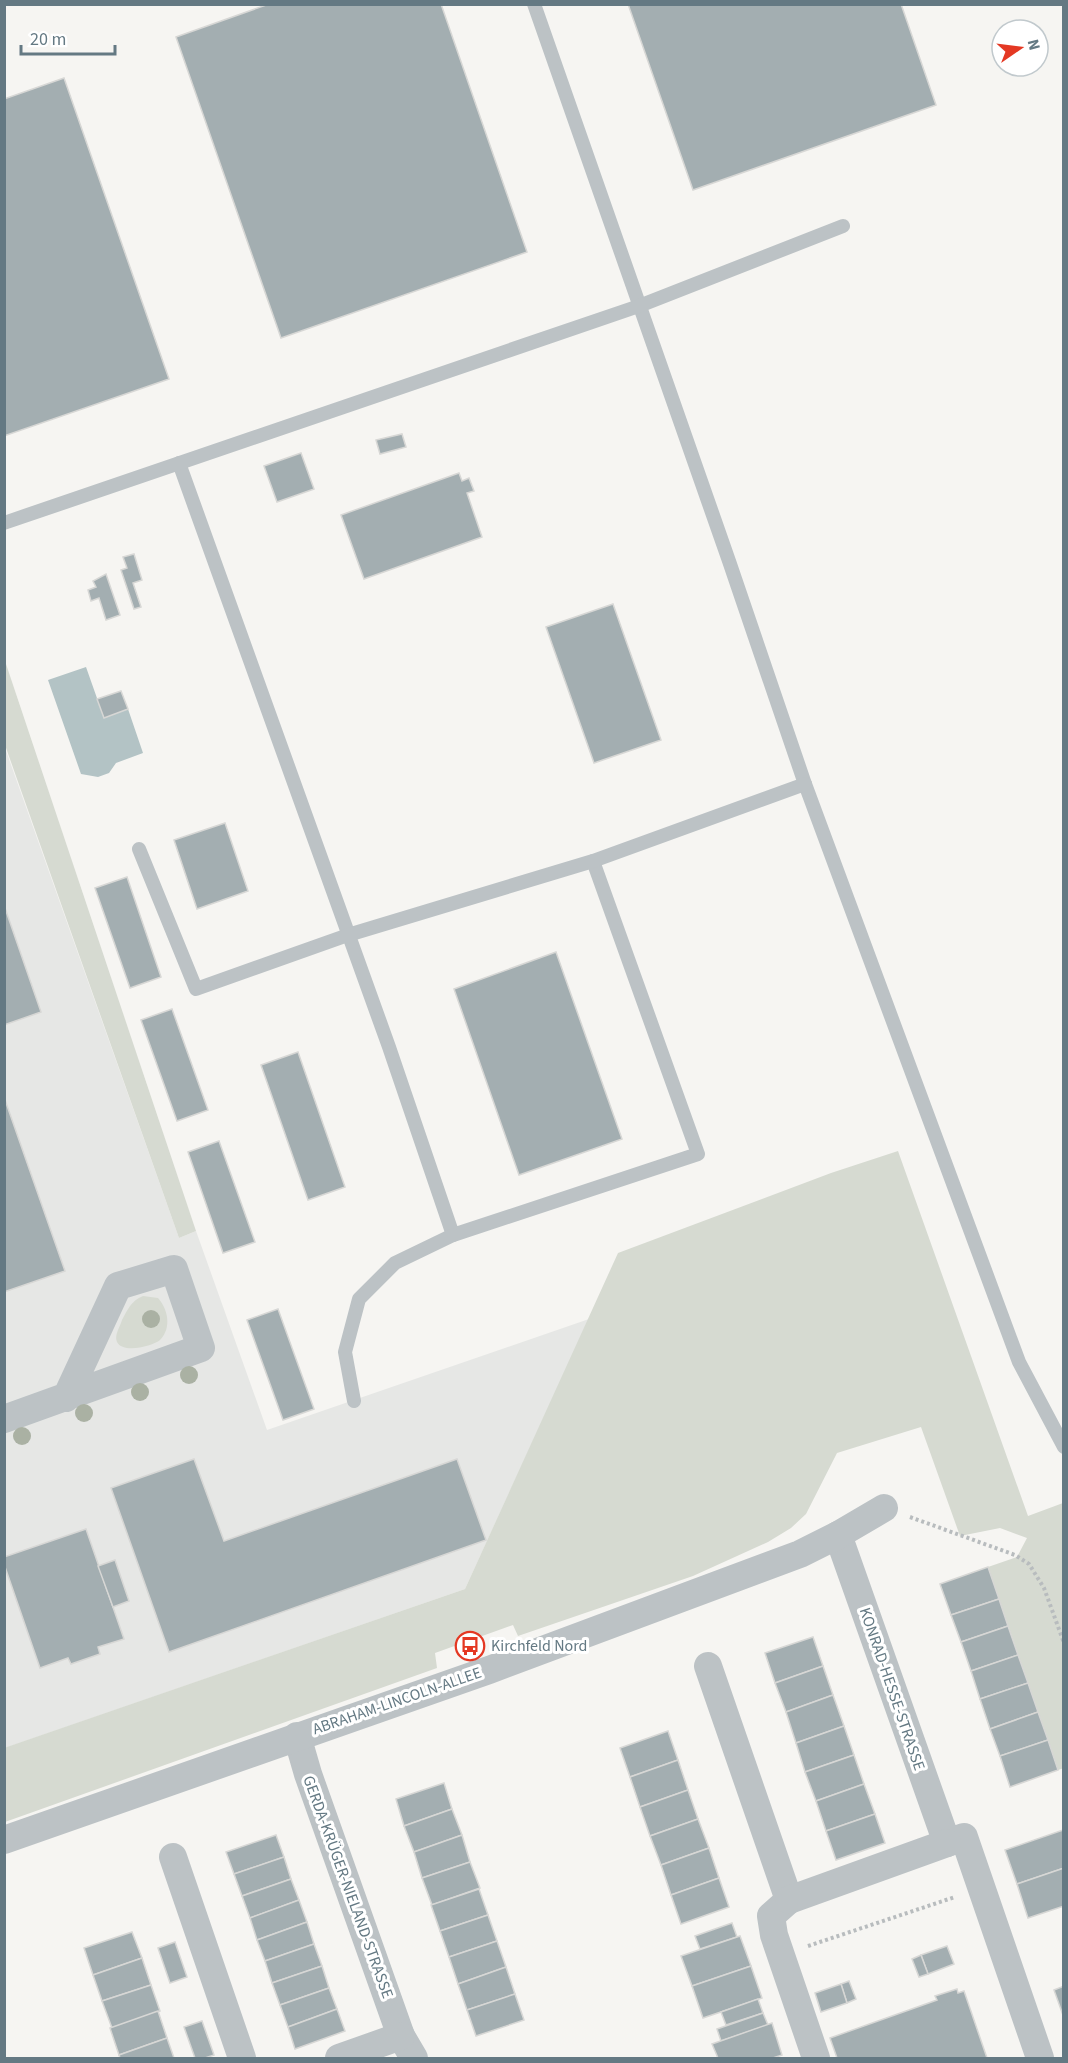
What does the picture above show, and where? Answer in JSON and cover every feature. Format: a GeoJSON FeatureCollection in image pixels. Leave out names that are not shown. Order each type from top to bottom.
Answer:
{"type":"FeatureCollection","features":[{"type":"Feature","properties":{"kind":"street"},"geometry":{"type":"LineString","coordinates":[[4,1419],[66,1398],[201,1348],[174,1269],[118,1286],[66,1398]]}},
{"type":"Feature","properties":{"kind":"street","name":"ABRAHAM-LINCOLN-ALLEE"},"geometry":{"type":"LineString","coordinates":[[4,1840],[489,1670],[788,1558],[838,1535],[884,1508]]}},
{"type":"Feature","properties":{"kind":"street","name":"KONRAD-HESSE-STRASSE"},"geometry":{"type":"LineString","coordinates":[[838,1535],[947,1843]]}},
{"type":"Feature","properties":{"kind":"street"},"geometry":{"type":"LineString","coordinates":[[708,1666],[789,1900]]}},
{"type":"Feature","properties":{"kind":"street","name":"GERDA-KRÜGER-NIELAND-STRASSE"},"geometry":{"type":"LineString","coordinates":[[297,1737],[308,1774],[408,2047],[339,2058]]}},
{"type":"Feature","properties":{"kind":"street"},"geometry":{"type":"LineString","coordinates":[[816,2058],[774,1935],[771,1916],[789,1900],[964,1837],[1040,2058]]}},
{"type":"Feature","properties":{"kind":"street"},"geometry":{"type":"LineString","coordinates":[[172,1857],[242,2058]]}},
{"type":"Feature","properties":{"kind":"lane"},"geometry":{"type":"LineString","coordinates":[[534,4],[805,784],[1019,1362],[1064,1447]]}},
{"type":"Feature","properties":{"kind":"lane"},"geometry":{"type":"LineString","coordinates":[[4,523],[639,306],[843,226]]}},
{"type":"Feature","properties":{"kind":"lane"},"geometry":{"type":"LineString","coordinates":[[179,463],[389,1047],[453,1235]]}},
{"type":"Feature","properties":{"kind":"lane"},"geometry":{"type":"LineString","coordinates":[[139,849],[196,989],[348,935],[593,861],[805,784]]}},
{"type":"Feature","properties":{"kind":"lane"},"geometry":{"type":"LineString","coordinates":[[354,1401],[345,1352],[359,1299],[395,1263],[453,1235],[698,1154],[593,861]]}},
{"type":"Feature","properties":{"kind":"path"},"geometry":{"type":"LineString","coordinates":[[884,1508],[1015,1555],[1029,1564],[1044,1588],[1064,1643]]}},
{"type":"Feature","properties":{"kind":"path"},"geometry":{"type":"LineString","coordinates":[[781,1955],[981,1888]]}},
{"type":"Feature","properties":{"kind":"shaded area"},"geometry":{"type":"Polygon","coordinates":[[[5,661],[196,1231],[179,1238],[5,745],[5,661]]]}},
{"type":"Feature","properties":{"kind":"shaded area"},"geometry":{"type":"Polygon","coordinates":[[[86,667],[104,718],[128,709],[143,753],[116,763],[109,773],[98,777],[81,774],[48,680],[86,667]]]}},
{"type":"Feature","properties":{"kind":"shaded area"},"geometry":{"type":"Polygon","coordinates":[[[4,745],[179,1238],[196,1231],[267,1430],[589,1319],[465,1589],[5,1748],[4,745]]]}},
{"type":"Feature","properties":{"kind":"shaded area"},"geometry":{"type":"Polygon","coordinates":[[[898,1151],[1028,1516],[1063,1503],[1064,1768],[1058,1770],[988,1567],[1017,1557],[1027,1538],[1000,1528],[960,1536],[921,1427],[837,1453],[806,1514],[791,1528],[768,1542],[693,1576],[518,1636],[513,1625],[435,1653],[437,1668],[5,1822],[4,1748],[465,1589],[618,1253],[831,1173],[898,1151]]]}},
{"type":"Feature","properties":{"kind":"shaded area"},"geometry":{"type":"Polygon","coordinates":[[[143,1296],[158,1298],[164,1308],[167,1324],[164,1335],[160,1340],[145,1346],[125,1348],[120,1346],[116,1337],[122,1320],[133,1303],[143,1296]]]}},
{"type":"Feature","properties":{"kind":"building"},"geometry":{"type":"Polygon","coordinates":[[[269,4],[441,4],[527,252],[281,338],[176,37],[269,4]]]}},
{"type":"Feature","properties":{"kind":"building"},"geometry":{"type":"Polygon","coordinates":[[[628,4],[901,4],[936,105],[693,190],[628,4]]]}},
{"type":"Feature","properties":{"kind":"building"},"geometry":{"type":"Polygon","coordinates":[[[64,78],[169,379],[4,436],[4,99],[64,78]]]}},
{"type":"Feature","properties":{"kind":"building"},"geometry":{"type":"Polygon","coordinates":[[[402,434],[406,447],[380,454],[376,440],[402,434]]]}},
{"type":"Feature","properties":{"kind":"building"},"geometry":{"type":"Polygon","coordinates":[[[301,453],[314,489],[277,502],[264,466],[301,453]]]}},
{"type":"Feature","properties":{"kind":"building"},"geometry":{"type":"Polygon","coordinates":[[[459,473],[462,481],[469,478],[474,491],[467,493],[482,537],[364,579],[341,515],[459,473]]]}},
{"type":"Feature","properties":{"kind":"building"},"geometry":{"type":"Polygon","coordinates":[[[134,554],[142,580],[133,583],[141,607],[134,609],[121,570],[127,568],[123,557],[134,554]]]}},
{"type":"Feature","properties":{"kind":"building"},"geometry":{"type":"Polygon","coordinates":[[[106,574],[120,615],[106,620],[99,598],[91,601],[88,590],[96,587],[93,581],[106,574]]]}},
{"type":"Feature","properties":{"kind":"building"},"geometry":{"type":"Polygon","coordinates":[[[613,604],[661,740],[594,763],[546,627],[613,604]]]}},
{"type":"Feature","properties":{"kind":"building"},"geometry":{"type":"Polygon","coordinates":[[[121,691],[128,709],[104,718],[97,699],[121,691]]]}},
{"type":"Feature","properties":{"kind":"building"},"geometry":{"type":"Polygon","coordinates":[[[225,823],[248,891],[197,909],[174,840],[225,823]]]}},
{"type":"Feature","properties":{"kind":"building"},"geometry":{"type":"Polygon","coordinates":[[[127,877],[161,977],[130,988],[95,888],[127,877]]]}},
{"type":"Feature","properties":{"kind":"building"},"geometry":{"type":"Polygon","coordinates":[[[4,908],[41,1012],[4,1025],[4,908]]]}},
{"type":"Feature","properties":{"kind":"building"},"geometry":{"type":"Polygon","coordinates":[[[556,952],[622,1139],[519,1175],[454,989],[556,952]]]}},
{"type":"Feature","properties":{"kind":"building"},"geometry":{"type":"Polygon","coordinates":[[[172,1009],[208,1110],[177,1121],[141,1020],[172,1009]]]}},
{"type":"Feature","properties":{"kind":"building"},"geometry":{"type":"Polygon","coordinates":[[[298,1052],[345,1187],[308,1200],[261,1065],[298,1052]]]}},
{"type":"Feature","properties":{"kind":"building"},"geometry":{"type":"Polygon","coordinates":[[[4,1097],[65,1271],[4,1292],[4,1097]]]}},
{"type":"Feature","properties":{"kind":"building"},"geometry":{"type":"Polygon","coordinates":[[[219,1141],[255,1242],[223,1253],[188,1152],[219,1141]]]}},
{"type":"Feature","properties":{"kind":"building"},"geometry":{"type":"Polygon","coordinates":[[[278,1309],[314,1409],[283,1420],[247,1320],[278,1309]]]}},
{"type":"Feature","properties":{"kind":"building"},"geometry":{"type":"Polygon","coordinates":[[[194,1459],[224,1541],[457,1459],[486,1540],[169,1652],[111,1488],[194,1459]]]}},
{"type":"Feature","properties":{"kind":"building"},"geometry":{"type":"Polygon","coordinates":[[[86,1529],[124,1639],[98,1647],[100,1654],[71,1664],[68,1658],[40,1668],[4,1564],[4,1557],[86,1529]]]}},
{"type":"Feature","properties":{"kind":"building"},"geometry":{"type":"Polygon","coordinates":[[[115,1560],[129,1601],[113,1607],[98,1566],[115,1560]]]}},
{"type":"Feature","properties":{"kind":"building"},"geometry":{"type":"Polygon","coordinates":[[[988,1567],[999,1599],[951,1615],[940,1584],[988,1567]]]}},
{"type":"Feature","properties":{"kind":"building"},"geometry":{"type":"Polygon","coordinates":[[[999,1599],[1008,1626],[961,1642],[951,1615],[999,1599]]]}},
{"type":"Feature","properties":{"kind":"building"},"geometry":{"type":"Polygon","coordinates":[[[1008,1626],[1018,1655],[971,1671],[961,1642],[1008,1626]]]}},
{"type":"Feature","properties":{"kind":"building"},"geometry":{"type":"Polygon","coordinates":[[[813,1637],[823,1666],[775,1683],[765,1653],[813,1637]]]}},
{"type":"Feature","properties":{"kind":"building"},"geometry":{"type":"Polygon","coordinates":[[[1018,1655],[1028,1683],[980,1699],[971,1671],[1018,1655]]]}},
{"type":"Feature","properties":{"kind":"building"},"geometry":{"type":"Polygon","coordinates":[[[823,1666],[833,1695],[786,1712],[775,1683],[823,1666]]]}},
{"type":"Feature","properties":{"kind":"building"},"geometry":{"type":"Polygon","coordinates":[[[1028,1683],[1038,1712],[990,1729],[980,1699],[1028,1683]]]}},
{"type":"Feature","properties":{"kind":"building"},"geometry":{"type":"Polygon","coordinates":[[[833,1695],[844,1726],[796,1743],[786,1712],[833,1695]]]}},
{"type":"Feature","properties":{"kind":"building"},"geometry":{"type":"Polygon","coordinates":[[[1038,1712],[1048,1740],[1000,1756],[990,1729],[1038,1712]]]}},
{"type":"Feature","properties":{"kind":"building"},"geometry":{"type":"Polygon","coordinates":[[[844,1726],[854,1755],[805,1772],[796,1743],[844,1726]]]}},
{"type":"Feature","properties":{"kind":"building"},"geometry":{"type":"Polygon","coordinates":[[[668,1731],[678,1760],[630,1777],[620,1748],[668,1731]]]}},
{"type":"Feature","properties":{"kind":"building"},"geometry":{"type":"Polygon","coordinates":[[[1048,1740],[1058,1770],[1010,1787],[1000,1756],[1048,1740]]]}},
{"type":"Feature","properties":{"kind":"building"},"geometry":{"type":"Polygon","coordinates":[[[854,1755],[864,1784],[816,1801],[805,1772],[854,1755]]]}},
{"type":"Feature","properties":{"kind":"building"},"geometry":{"type":"Polygon","coordinates":[[[678,1760],[688,1790],[640,1807],[630,1777],[678,1760]]]}},
{"type":"Feature","properties":{"kind":"building"},"geometry":{"type":"Polygon","coordinates":[[[444,1783],[452,1809],[404,1826],[396,1799],[444,1783]]]}},
{"type":"Feature","properties":{"kind":"building"},"geometry":{"type":"Polygon","coordinates":[[[864,1784],[875,1814],[826,1831],[816,1801],[864,1784]]]}},
{"type":"Feature","properties":{"kind":"building"},"geometry":{"type":"Polygon","coordinates":[[[688,1790],[698,1819],[650,1836],[640,1807],[688,1790]]]}},
{"type":"Feature","properties":{"kind":"building"},"geometry":{"type":"Polygon","coordinates":[[[452,1809],[462,1835],[414,1852],[404,1826],[452,1809]]]}},
{"type":"Feature","properties":{"kind":"building"},"geometry":{"type":"Polygon","coordinates":[[[875,1814],[885,1843],[836,1860],[826,1831],[875,1814]]]}},
{"type":"Feature","properties":{"kind":"building"},"geometry":{"type":"Polygon","coordinates":[[[698,1819],[709,1848],[661,1865],[650,1836],[698,1819]]]}},
{"type":"Feature","properties":{"kind":"building"},"geometry":{"type":"Polygon","coordinates":[[[1063,1830],[1064,1868],[1017,1884],[1005,1850],[1063,1830]]]}},
{"type":"Feature","properties":{"kind":"building"},"geometry":{"type":"Polygon","coordinates":[[[276,1835],[284,1857],[234,1874],[226,1852],[276,1835]]]}},
{"type":"Feature","properties":{"kind":"building"},"geometry":{"type":"Polygon","coordinates":[[[462,1835],[470,1862],[422,1878],[414,1852],[462,1835]]]}},
{"type":"Feature","properties":{"kind":"building"},"geometry":{"type":"Polygon","coordinates":[[[709,1848],[719,1878],[671,1895],[661,1865],[709,1848]]]}},
{"type":"Feature","properties":{"kind":"building"},"geometry":{"type":"Polygon","coordinates":[[[284,1857],[291,1879],[242,1896],[234,1874],[284,1857]]]}},
{"type":"Feature","properties":{"kind":"building"},"geometry":{"type":"Polygon","coordinates":[[[470,1862],[480,1888],[432,1905],[422,1878],[470,1862]]]}},
{"type":"Feature","properties":{"kind":"building"},"geometry":{"type":"Polygon","coordinates":[[[1064,1868],[1064,1906],[1028,1918],[1017,1884],[1064,1868]]]}},
{"type":"Feature","properties":{"kind":"building"},"geometry":{"type":"Polygon","coordinates":[[[719,1878],[729,1907],[681,1924],[671,1895],[719,1878]]]}},
{"type":"Feature","properties":{"kind":"building"},"geometry":{"type":"Polygon","coordinates":[[[291,1879],[299,1900],[250,1918],[242,1896],[291,1879]]]}},
{"type":"Feature","properties":{"kind":"building"},"geometry":{"type":"Polygon","coordinates":[[[479,1889],[488,1915],[440,1931],[431,1905],[479,1889]]]}},
{"type":"Feature","properties":{"kind":"building"},"geometry":{"type":"Polygon","coordinates":[[[299,1900],[307,1922],[257,1940],[250,1918],[299,1900]]]}},
{"type":"Feature","properties":{"kind":"building"},"geometry":{"type":"Polygon","coordinates":[[[488,1915],[497,1941],[449,1957],[440,1931],[488,1915]]]}},
{"type":"Feature","properties":{"kind":"building"},"geometry":{"type":"Polygon","coordinates":[[[307,1922],[314,1944],[265,1961],[257,1940],[307,1922]]]}},
{"type":"Feature","properties":{"kind":"building"},"geometry":{"type":"Polygon","coordinates":[[[732,1923],[737,1937],[700,1949],[695,1936],[732,1923]]]}},
{"type":"Feature","properties":{"kind":"building"},"geometry":{"type":"Polygon","coordinates":[[[132,1932],[142,1958],[93,1975],[84,1948],[132,1932]]]}},
{"type":"Feature","properties":{"kind":"building"},"geometry":{"type":"Polygon","coordinates":[[[740,1936],[751,1966],[692,1986],[681,1956],[740,1936]]]}},
{"type":"Feature","properties":{"kind":"building"},"geometry":{"type":"Polygon","coordinates":[[[497,1941],[506,1967],[458,1984],[449,1957],[497,1941]]]}},
{"type":"Feature","properties":{"kind":"building"},"geometry":{"type":"Polygon","coordinates":[[[175,1942],[187,1977],[170,1983],[158,1948],[175,1942]]]}},
{"type":"Feature","properties":{"kind":"building"},"geometry":{"type":"Polygon","coordinates":[[[314,1944],[322,1966],[272,1983],[265,1961],[314,1944]]]}},
{"type":"Feature","properties":{"kind":"building"},"geometry":{"type":"Polygon","coordinates":[[[947,1946],[954,1964],[928,1974],[921,1955],[947,1946]]]}},
{"type":"Feature","properties":{"kind":"building"},"geometry":{"type":"Polygon","coordinates":[[[921,1955],[928,1974],[919,1977],[912,1959],[921,1955]]]}},
{"type":"Feature","properties":{"kind":"building"},"geometry":{"type":"Polygon","coordinates":[[[142,1958],[151,1985],[102,2001],[93,1975],[142,1958]]]}},
{"type":"Feature","properties":{"kind":"building"},"geometry":{"type":"Polygon","coordinates":[[[322,1966],[329,1988],[280,2005],[272,1983],[322,1966]]]}},
{"type":"Feature","properties":{"kind":"building"},"geometry":{"type":"Polygon","coordinates":[[[751,1966],[762,1998],[703,2018],[692,1986],[751,1966]]]}},
{"type":"Feature","properties":{"kind":"building"},"geometry":{"type":"Polygon","coordinates":[[[506,1967],[515,1994],[467,2010],[458,1984],[506,1967]]]}},
{"type":"Feature","properties":{"kind":"building"},"geometry":{"type":"Polygon","coordinates":[[[849,1981],[856,1999],[847,2003],[841,1984],[849,1981]]]}},
{"type":"Feature","properties":{"kind":"building"},"geometry":{"type":"Polygon","coordinates":[[[841,1984],[847,2003],[821,2012],[815,1993],[841,1984]]]}},
{"type":"Feature","properties":{"kind":"building"},"geometry":{"type":"Polygon","coordinates":[[[151,1985],[160,2011],[112,2028],[102,2001],[151,1985]]]}},
{"type":"Feature","properties":{"kind":"building"},"geometry":{"type":"Polygon","coordinates":[[[1064,1986],[1064,2018],[1054,1990],[1064,1986]]]}},
{"type":"Feature","properties":{"kind":"building"},"geometry":{"type":"Polygon","coordinates":[[[329,1988],[337,2009],[288,2027],[280,2005],[329,1988]]]}},
{"type":"Feature","properties":{"kind":"building"},"geometry":{"type":"Polygon","coordinates":[[[957,1989],[958,1993],[964,1991],[987,2058],[837,2058],[830,2038],[937,2000],[935,1996],[957,1989]]]}},
{"type":"Feature","properties":{"kind":"building"},"geometry":{"type":"Polygon","coordinates":[[[515,1994],[524,2020],[476,2036],[467,2010],[515,1994]]]}},
{"type":"Feature","properties":{"kind":"building"},"geometry":{"type":"Polygon","coordinates":[[[758,1999],[763,2013],[726,2025],[721,2012],[758,1999]]]}},
{"type":"Feature","properties":{"kind":"building"},"geometry":{"type":"Polygon","coordinates":[[[337,2009],[345,2031],[295,2049],[288,2027],[337,2009]]]}},
{"type":"Feature","properties":{"kind":"building"},"geometry":{"type":"Polygon","coordinates":[[[158,2011],[167,2038],[119,2055],[110,2028],[158,2011]]]}},
{"type":"Feature","properties":{"kind":"building"},"geometry":{"type":"Polygon","coordinates":[[[763,2013],[768,2025],[721,2041],[717,2029],[763,2013]]]}},
{"type":"Feature","properties":{"kind":"building"},"geometry":{"type":"Polygon","coordinates":[[[202,2021],[214,2055],[195,2058],[184,2027],[202,2021]]]}},
{"type":"Feature","properties":{"kind":"building"},"geometry":{"type":"Polygon","coordinates":[[[772,2023],[782,2055],[773,2058],[718,2058],[712,2044],[772,2023]]]}},
{"type":"Feature","properties":{"kind":"building"},"geometry":{"type":"Polygon","coordinates":[[[167,2038],[174,2058],[120,2058],[119,2055],[167,2038]]]}},
{"type":"Feature","properties":{"kind":"place","name":"Kirchfeld Nord"},"geometry":{"type":"Point","coordinates":[470,1646]}}]}
